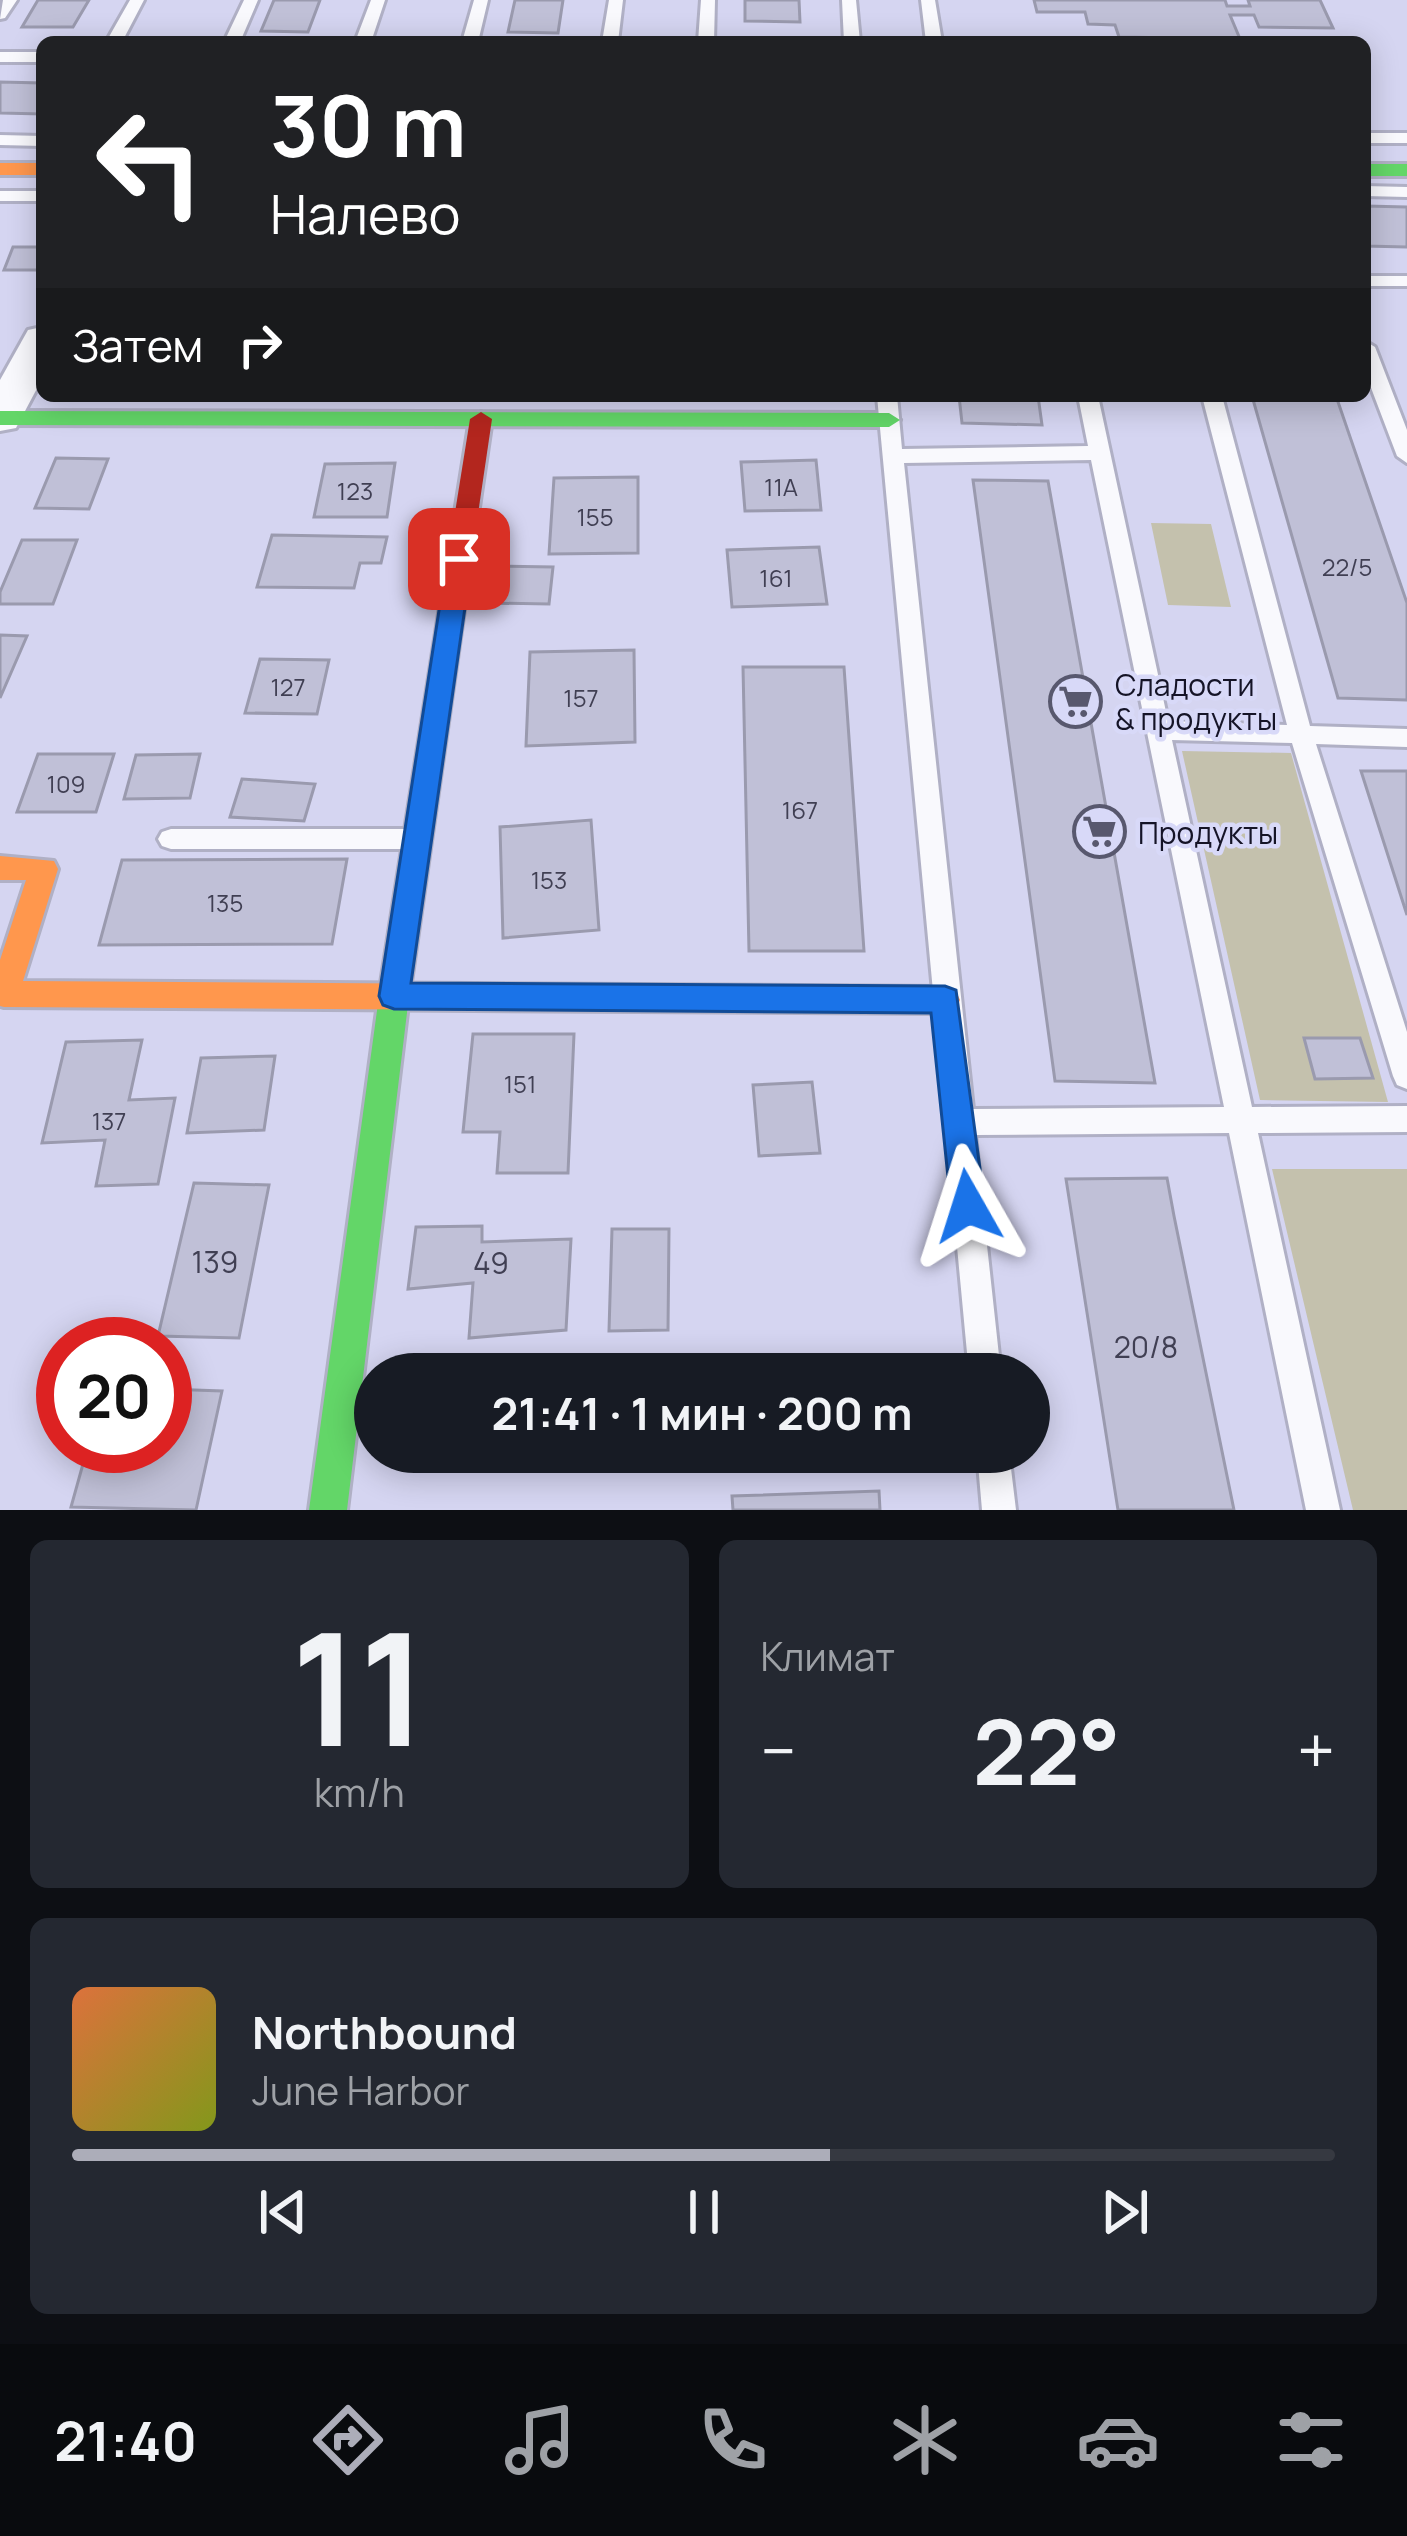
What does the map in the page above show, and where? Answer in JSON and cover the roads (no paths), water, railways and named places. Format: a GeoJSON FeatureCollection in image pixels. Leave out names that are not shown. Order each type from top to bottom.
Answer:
{"type":"FeatureCollection","features":[{"type":"Feature","properties":{"kind":"street"},"geometry":{"type":"LineString","coordinates":[[0,169],[36,169]]}},
{"type":"Feature","properties":{"kind":"street"},"geometry":{"type":"LineString","coordinates":[[1371,170],[1407,170]]}},
{"type":"Feature","properties":{"kind":"street"},"geometry":{"type":"LineString","coordinates":[[36,351],[1,418],[481,419],[888,408]]}},
{"type":"Feature","properties":{"kind":"street"},"geometry":{"type":"LineString","coordinates":[[328,1510],[416,839],[481,419]]}},
{"type":"Feature","properties":{"kind":"street"},"geometry":{"type":"LineString","coordinates":[[0,868],[44,869],[4,994],[945,1000]]}},
{"type":"Feature","properties":{"kind":"lane"},"geometry":{"type":"LineString","coordinates":[[0,15],[10,0]]}},
{"type":"Feature","properties":{"kind":"lane"},"geometry":{"type":"LineString","coordinates":[[117,36],[137,0]]}},
{"type":"Feature","properties":{"kind":"lane"},"geometry":{"type":"LineString","coordinates":[[235,36],[251,0]]}},
{"type":"Feature","properties":{"kind":"lane"},"geometry":{"type":"LineString","coordinates":[[365,36],[378,0]]}},
{"type":"Feature","properties":{"kind":"lane"},"geometry":{"type":"LineString","coordinates":[[472,36],[481,0]]}},
{"type":"Feature","properties":{"kind":"lane"},"geometry":{"type":"LineString","coordinates":[[611,36],[616,0]]}},
{"type":"Feature","properties":{"kind":"lane"},"geometry":{"type":"LineString","coordinates":[[706,36],[708,0]]}},
{"type":"Feature","properties":{"kind":"lane"},"geometry":{"type":"LineString","coordinates":[[849,0],[852,36]]}},
{"type":"Feature","properties":{"kind":"lane"},"geometry":{"type":"LineString","coordinates":[[928,0],[933,36]]}},
{"type":"Feature","properties":{"kind":"lane"},"geometry":{"type":"LineString","coordinates":[[0,57],[36,57]]}},
{"type":"Feature","properties":{"kind":"lane"},"geometry":{"type":"LineString","coordinates":[[1371,138],[1407,138]]}},
{"type":"Feature","properties":{"kind":"lane"},"geometry":{"type":"LineString","coordinates":[[0,140],[36,141]]}},
{"type":"Feature","properties":{"kind":"lane"},"geometry":{"type":"LineString","coordinates":[[1371,191],[1407,192]]}},
{"type":"Feature","properties":{"kind":"lane"},"geometry":{"type":"LineString","coordinates":[[0,196],[36,196]]}},
{"type":"Feature","properties":{"kind":"lane"},"geometry":{"type":"LineString","coordinates":[[1371,281],[1407,280]]}},
{"type":"Feature","properties":{"kind":"lane"},"geometry":{"type":"LineString","coordinates":[[1371,362],[1407,456]]}},
{"type":"Feature","properties":{"kind":"lane"},"geometry":{"type":"LineString","coordinates":[[1089,402],[1324,1510]]}},
{"type":"Feature","properties":{"kind":"lane"},"geometry":{"type":"LineString","coordinates":[[1214,402],[1301,735],[1407,1076]]}},
{"type":"Feature","properties":{"kind":"lane"},"geometry":{"type":"LineString","coordinates":[[888,408],[983,1353]]}},
{"type":"Feature","properties":{"kind":"lane"},"geometry":{"type":"LineString","coordinates":[[894,456],[1100,453]]}},
{"type":"Feature","properties":{"kind":"lane"},"geometry":{"type":"LineString","coordinates":[[1158,730],[1407,738]]}},
{"type":"Feature","properties":{"kind":"lane"},"geometry":{"type":"LineString","coordinates":[[171,839],[416,839]]}},
{"type":"Feature","properties":{"kind":"lane"},"geometry":{"type":"LineString","coordinates":[[960,1122],[1407,1119]]}},
{"type":"Feature","properties":{"kind":"lane"},"geometry":{"type":"LineString","coordinates":[[995,1473],[999,1510]]}},
{"type":"Feature","properties":{"kind":"place","name":"Сладости & продукты"},"geometry":{"type":"Point","coordinates":[1076,701]}},
{"type":"Feature","properties":{"kind":"place","name":"Продукты"},"geometry":{"type":"Point","coordinates":[1099,832]}}]}
